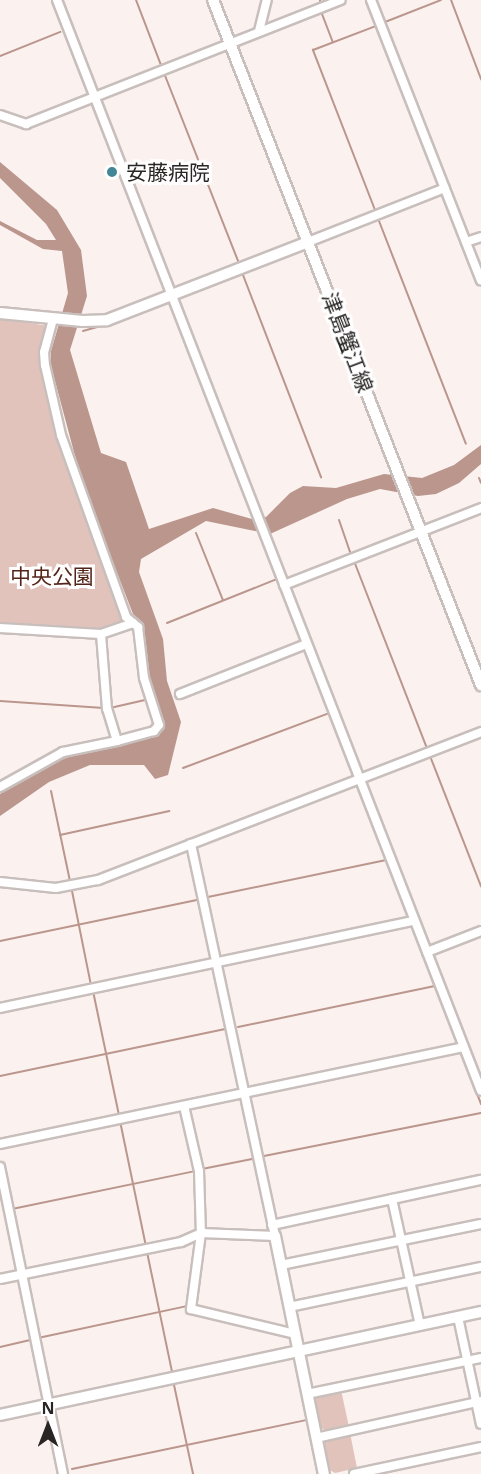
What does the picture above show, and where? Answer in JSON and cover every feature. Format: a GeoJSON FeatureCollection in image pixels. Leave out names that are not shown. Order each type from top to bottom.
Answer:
{"type":"FeatureCollection","features":[{"type":"Feature","properties":{"kind":"street"},"geometry":{"type":"LineString","coordinates":[[57,0],[169,296],[359,778],[412,922],[427,952],[460,1047],[481,1091]]}},
{"type":"Feature","properties":{"kind":"street","name":"津島蟹江線"},"geometry":{"type":"LineString","coordinates":[[213,0],[481,685]]}},
{"type":"Feature","properties":{"kind":"street"},"geometry":{"type":"LineString","coordinates":[[259,31],[267,0]]}},
{"type":"Feature","properties":{"kind":"street"},"geometry":{"type":"LineString","coordinates":[[0,115],[26,124],[340,0]]}},
{"type":"Feature","properties":{"kind":"street"},"geometry":{"type":"LineString","coordinates":[[371,0],[481,280]]}},
{"type":"Feature","properties":{"kind":"street"},"geometry":{"type":"LineString","coordinates":[[0,313],[83,321],[107,320],[445,188]]}},
{"type":"Feature","properties":{"kind":"street"},"geometry":{"type":"LineString","coordinates":[[466,242],[481,237]]}},
{"type":"Feature","properties":{"kind":"street"},"geometry":{"type":"LineString","coordinates":[[1,785],[63,752],[154,731],[159,725],[144,678],[138,627],[126,617],[61,435],[44,352],[57,319]]}},
{"type":"Feature","properties":{"kind":"street"},"geometry":{"type":"LineString","coordinates":[[284,585],[481,508]]}},
{"type":"Feature","properties":{"kind":"street"},"geometry":{"type":"LineString","coordinates":[[0,628],[101,634],[133,623]]}},
{"type":"Feature","properties":{"kind":"street"},"geometry":{"type":"LineString","coordinates":[[101,634],[107,709],[117,741]]}},
{"type":"Feature","properties":{"kind":"street"},"geometry":{"type":"LineString","coordinates":[[180,694],[306,644]]}},
{"type":"Feature","properties":{"kind":"street"},"geometry":{"type":"LineString","coordinates":[[0,882],[37,888],[79,885],[481,732]]}},
{"type":"Feature","properties":{"kind":"street"},"geometry":{"type":"LineString","coordinates":[[191,844],[324,1474]]}},
{"type":"Feature","properties":{"kind":"street"},"geometry":{"type":"LineString","coordinates":[[0,1008],[412,922]]}},
{"type":"Feature","properties":{"kind":"street"},"geometry":{"type":"LineString","coordinates":[[427,952],[481,931]]}},
{"type":"Feature","properties":{"kind":"street"},"geometry":{"type":"LineString","coordinates":[[0,1144],[460,1047]]}},
{"type":"Feature","properties":{"kind":"street"},"geometry":{"type":"LineString","coordinates":[[184,1106],[199,1172],[201,1233],[191,1309],[295,1334]]}},
{"type":"Feature","properties":{"kind":"street"},"geometry":{"type":"LineString","coordinates":[[0,1167],[63,1474]]}},
{"type":"Feature","properties":{"kind":"street"},"geometry":{"type":"LineString","coordinates":[[272,1224],[481,1180]]}},
{"type":"Feature","properties":{"kind":"street"},"geometry":{"type":"LineString","coordinates":[[393,1199],[420,1325]]}},
{"type":"Feature","properties":{"kind":"street"},"geometry":{"type":"LineString","coordinates":[[281,1265],[481,1224]]}},
{"type":"Feature","properties":{"kind":"street"},"geometry":{"type":"LineString","coordinates":[[0,1279],[181,1242],[201,1233],[275,1236]]}},
{"type":"Feature","properties":{"kind":"street"},"geometry":{"type":"LineString","coordinates":[[289,1307],[481,1266]]}},
{"type":"Feature","properties":{"kind":"street"},"geometry":{"type":"LineString","coordinates":[[0,1415],[481,1312]]}},
{"type":"Feature","properties":{"kind":"street"},"geometry":{"type":"LineString","coordinates":[[458,1317],[479,1402],[481,1424]]}},
{"type":"Feature","properties":{"kind":"street"},"geometry":{"type":"LineString","coordinates":[[307,1394],[481,1358]]}},
{"type":"Feature","properties":{"kind":"street"},"geometry":{"type":"LineString","coordinates":[[316,1438],[479,1402]]}},
{"type":"Feature","properties":{"kind":"street"},"geometry":{"type":"LineString","coordinates":[[354,1474],[481,1447]]}},
{"type":"Feature","properties":{"kind":"green space","name":"中央公園"},"geometry":{"type":"Polygon","coordinates":[[[0,318],[48,326],[42,353],[58,436],[124,623],[101,631],[0,625],[0,318]]]}},
{"type":"Feature","properties":{"kind":"green space"},"geometry":{"type":"Polygon","coordinates":[[[341,1390],[349,1427],[328,1432],[321,1428],[315,1400],[318,1394],[341,1390]]]}},
{"type":"Feature","properties":{"kind":"green space"},"geometry":{"type":"Polygon","coordinates":[[[350,1433],[357,1468],[335,1473],[330,1470],[324,1442],[327,1437],[350,1433]]]}},
{"type":"Feature","properties":{"kind":"shaded area"},"geometry":{"type":"Polygon","coordinates":[[[0,162],[57,210],[81,250],[87,296],[70,350],[101,453],[126,462],[149,529],[213,508],[252,519],[266,517],[290,493],[303,486],[336,488],[384,474],[422,478],[454,465],[481,445],[481,464],[459,483],[436,494],[418,496],[380,489],[347,499],[270,534],[206,521],[141,559],[139,572],[163,639],[167,681],[181,722],[168,775],[155,779],[144,765],[90,765],[49,782],[0,816],[0,794],[40,768],[79,753],[159,734],[164,728],[147,673],[140,620],[133,614],[82,482],[51,366],[51,351],[68,293],[62,251],[43,249],[0,225],[0,221],[37,240],[56,240],[46,224],[0,178],[0,162]]]}},
{"type":"Feature","properties":{"kind":"waterway"},"geometry":{"type":"LineString","coordinates":[[136,0],[161,65]]}},
{"type":"Feature","properties":{"kind":"waterway"},"geometry":{"type":"LineString","coordinates":[[385,22],[441,0]]}},
{"type":"Feature","properties":{"kind":"waterway"},"geometry":{"type":"LineString","coordinates":[[451,0],[481,79]]}},
{"type":"Feature","properties":{"kind":"waterway"},"geometry":{"type":"LineString","coordinates":[[322,14],[333,42]]}},
{"type":"Feature","properties":{"kind":"waterway"},"geometry":{"type":"LineString","coordinates":[[375,210],[313,50],[376,26]]}},
{"type":"Feature","properties":{"kind":"waterway"},"geometry":{"type":"LineString","coordinates":[[0,56],[60,32]]}},
{"type":"Feature","properties":{"kind":"waterway"},"geometry":{"type":"LineString","coordinates":[[164,73],[238,261]]}},
{"type":"Feature","properties":{"kind":"waterway"},"geometry":{"type":"LineString","coordinates":[[91,101],[140,224]]}},
{"type":"Feature","properties":{"kind":"waterway"},"geometry":{"type":"LineString","coordinates":[[379,221],[466,444]]}},
{"type":"Feature","properties":{"kind":"waterway"},"geometry":{"type":"LineString","coordinates":[[243,275],[321,477]]}},
{"type":"Feature","properties":{"kind":"waterway"},"geometry":{"type":"LineString","coordinates":[[169,299],[174,314]]}},
{"type":"Feature","properties":{"kind":"waterway"},"geometry":{"type":"LineString","coordinates":[[151,308],[167,303]]}},
{"type":"Feature","properties":{"kind":"waterway"},"geometry":{"type":"LineString","coordinates":[[83,331],[104,325]]}},
{"type":"Feature","properties":{"kind":"waterway"},"geometry":{"type":"LineString","coordinates":[[205,391],[250,509]]}},
{"type":"Feature","properties":{"kind":"waterway"},"geometry":{"type":"LineString","coordinates":[[479,478],[481,483]]}},
{"type":"Feature","properties":{"kind":"waterway"},"geometry":{"type":"LineString","coordinates":[[339,520],[351,554]]}},
{"type":"Feature","properties":{"kind":"waterway"},"geometry":{"type":"LineString","coordinates":[[196,533],[223,600]]}},
{"type":"Feature","properties":{"kind":"waterway"},"geometry":{"type":"LineString","coordinates":[[264,546],[302,643]]}},
{"type":"Feature","properties":{"kind":"waterway"},"geometry":{"type":"LineString","coordinates":[[354,561],[427,748]]}},
{"type":"Feature","properties":{"kind":"waterway"},"geometry":{"type":"LineString","coordinates":[[167,623],[277,579]]}},
{"type":"Feature","properties":{"kind":"waterway"},"geometry":{"type":"LineString","coordinates":[[304,648],[353,774]]}},
{"type":"Feature","properties":{"kind":"waterway"},"geometry":{"type":"LineString","coordinates":[[110,708],[146,700]]}},
{"type":"Feature","properties":{"kind":"waterway"},"geometry":{"type":"LineString","coordinates":[[0,701],[104,708]]}},
{"type":"Feature","properties":{"kind":"waterway"},"geometry":{"type":"LineString","coordinates":[[183,768],[329,713]]}},
{"type":"Feature","properties":{"kind":"waterway"},"geometry":{"type":"LineString","coordinates":[[430,756],[481,886]]}},
{"type":"Feature","properties":{"kind":"waterway"},"geometry":{"type":"LineString","coordinates":[[358,788],[410,919]]}},
{"type":"Feature","properties":{"kind":"waterway"},"geometry":{"type":"LineString","coordinates":[[51,791],[70,881]]}},
{"type":"Feature","properties":{"kind":"waterway"},"geometry":{"type":"LineString","coordinates":[[60,835],[169,811]]}},
{"type":"Feature","properties":{"kind":"waterway"},"geometry":{"type":"LineString","coordinates":[[208,897],[386,860]]}},
{"type":"Feature","properties":{"kind":"waterway"},"geometry":{"type":"LineString","coordinates":[[72,891],[91,985]]}},
{"type":"Feature","properties":{"kind":"waterway"},"geometry":{"type":"LineString","coordinates":[[0,941],[197,900]]}},
{"type":"Feature","properties":{"kind":"waterway"},"geometry":{"type":"LineString","coordinates":[[412,924],[458,1045]]}},
{"type":"Feature","properties":{"kind":"waterway"},"geometry":{"type":"LineString","coordinates":[[238,1027],[435,986]]}},
{"type":"Feature","properties":{"kind":"waterway"},"geometry":{"type":"LineString","coordinates":[[93,991],[119,1115]]}},
{"type":"Feature","properties":{"kind":"waterway"},"geometry":{"type":"LineString","coordinates":[[0,1076],[225,1029]]}},
{"type":"Feature","properties":{"kind":"waterway"},"geometry":{"type":"LineString","coordinates":[[460,1050],[481,1104]]}},
{"type":"Feature","properties":{"kind":"waterway"},"geometry":{"type":"LineString","coordinates":[[264,1156],[481,1113]]}},
{"type":"Feature","properties":{"kind":"waterway"},"geometry":{"type":"LineString","coordinates":[[120,1121],[146,1247]]}},
{"type":"Feature","properties":{"kind":"waterway"},"geometry":{"type":"LineString","coordinates":[[202,1169],[252,1159]]}},
{"type":"Feature","properties":{"kind":"waterway"},"geometry":{"type":"LineString","coordinates":[[12,1209],[196,1171]]}},
{"type":"Feature","properties":{"kind":"waterway"},"geometry":{"type":"LineString","coordinates":[[147,1252],[172,1372]]}},
{"type":"Feature","properties":{"kind":"waterway"},"geometry":{"type":"LineString","coordinates":[[38,1338],[187,1306]]}},
{"type":"Feature","properties":{"kind":"waterway"},"geometry":{"type":"LineString","coordinates":[[0,1347],[31,1340]]}},
{"type":"Feature","properties":{"kind":"waterway"},"geometry":{"type":"LineString","coordinates":[[174,1385],[193,1474]]}},
{"type":"Feature","properties":{"kind":"waterway"},"geometry":{"type":"LineString","coordinates":[[72,1469],[306,1420]]}},
{"type":"Feature","properties":{"kind":"place","name":"安藤病院"},"geometry":{"type":"Point","coordinates":[112,172]}}]}
